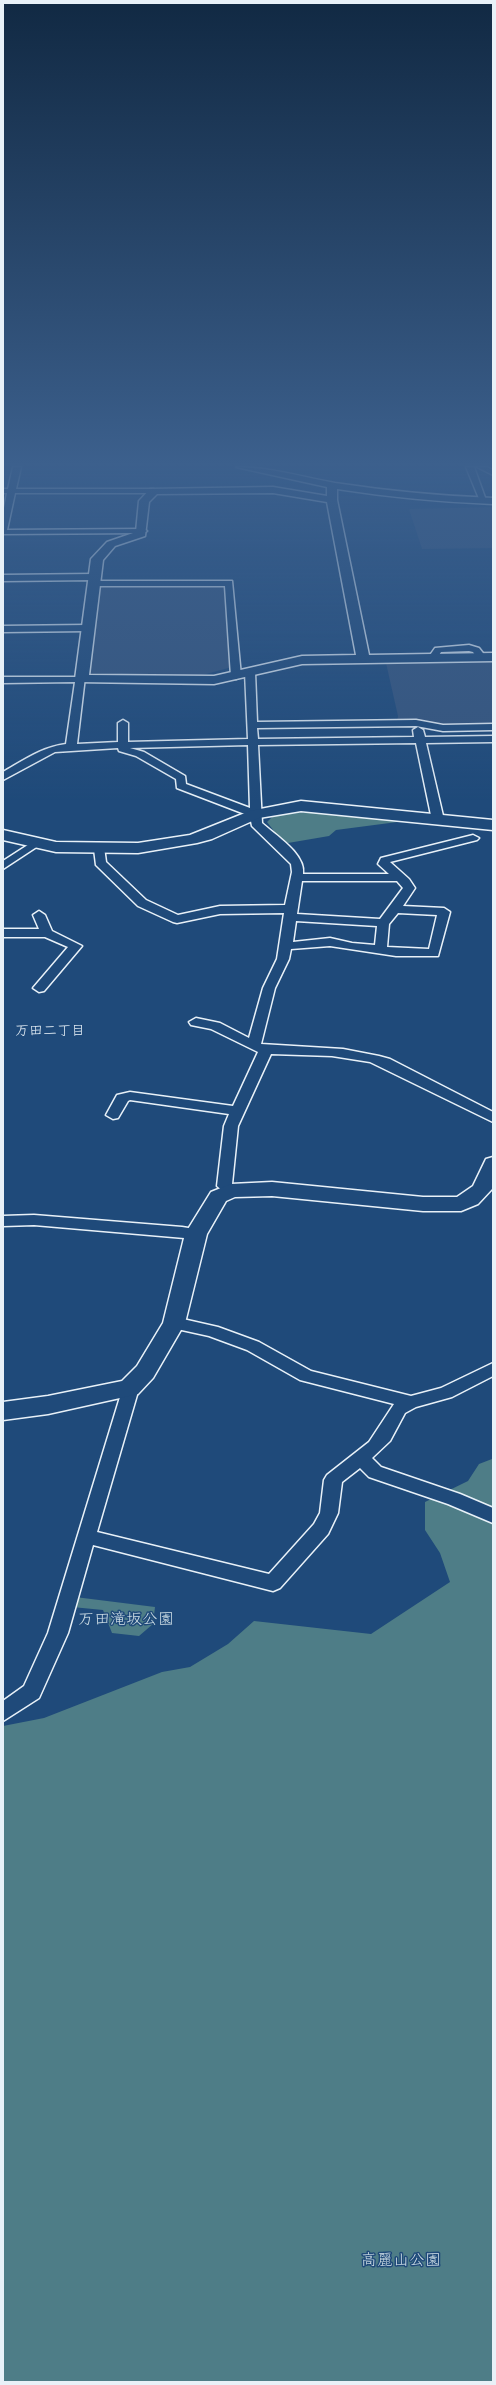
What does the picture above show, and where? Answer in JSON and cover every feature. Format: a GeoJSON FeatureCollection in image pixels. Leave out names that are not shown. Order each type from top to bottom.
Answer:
{"type":"FeatureCollection","features":[{"type":"Feature","properties":{"kind":"street"},"geometry":{"type":"LineString","coordinates":[[12,578],[229,583],[236,676]]}},
{"type":"Feature","properties":{"kind":"street"},"geometry":{"type":"LineString","coordinates":[[347,578],[362,659]]}},
{"type":"Feature","properties":{"kind":"street"},"geometry":{"type":"LineString","coordinates":[[71,747],[94,581]]}},
{"type":"Feature","properties":{"kind":"street"},"geometry":{"type":"LineString","coordinates":[[3,629],[87,628]]}},
{"type":"Feature","properties":{"kind":"street"},"geometry":{"type":"LineString","coordinates":[[3,680],[214,680],[302,660],[487,657]]}},
{"type":"Feature","properties":{"kind":"street"},"geometry":{"type":"LineString","coordinates":[[230,1191],[224,1186],[231,1126],[260,1048],[269,988],[283,959],[284,946],[297,878],[297,864],[256,824],[250,672]]}},
{"type":"Feature","properties":{"kind":"street"},"geometry":{"type":"LineString","coordinates":[[123,723],[123,749],[140,754],[181,778],[180,786],[255,814]]}},
{"type":"Feature","properties":{"kind":"street"},"geometry":{"type":"LineString","coordinates":[[252,725],[416,723],[443,728],[493,727]]}},
{"type":"Feature","properties":{"kind":"street"},"geometry":{"type":"LineString","coordinates":[[416,723],[438,820]]}},
{"type":"Feature","properties":{"kind":"street"},"geometry":{"type":"LineString","coordinates":[[3,777],[19,766],[53,749],[71,747],[253,742],[493,739]]}},
{"type":"Feature","properties":{"kind":"street"},"geometry":{"type":"LineString","coordinates":[[3,765],[19,766]]}},
{"type":"Feature","properties":{"kind":"street"},"geometry":{"type":"LineString","coordinates":[[3,835],[34,844],[56,848],[138,848],[191,840],[206,836],[255,814],[301,806],[493,825]]}},
{"type":"Feature","properties":{"kind":"street"},"geometry":{"type":"LineString","coordinates":[[100,849],[100,863],[142,903],[177,919],[220,910],[290,913],[383,923],[388,920],[409,888],[401,877],[384,864],[386,860],[472,838]]}},
{"type":"Feature","properties":{"kind":"street"},"geometry":{"type":"LineString","coordinates":[[3,866],[34,844]]}},
{"type":"Feature","properties":{"kind":"street"},"geometry":{"type":"LineString","coordinates":[[297,878],[401,877]]}},
{"type":"Feature","properties":{"kind":"street"},"geometry":{"type":"LineString","coordinates":[[284,946],[330,942],[352,947],[381,949],[396,952],[434,953],[444,912],[394,909]]}},
{"type":"Feature","properties":{"kind":"street"},"geometry":{"type":"LineString","coordinates":[[39,915],[48,933]]}},
{"type":"Feature","properties":{"kind":"street"},"geometry":{"type":"LineString","coordinates":[[381,949],[383,923]]}},
{"type":"Feature","properties":{"kind":"street"},"geometry":{"type":"LineString","coordinates":[[3,933],[48,933],[76,946],[39,988]]}},
{"type":"Feature","properties":{"kind":"street"},"geometry":{"type":"LineString","coordinates":[[196,1022],[209,1024],[260,1048],[346,1053],[371,1057],[385,1062],[493,1118]]}},
{"type":"Feature","properties":{"kind":"street"},"geometry":{"type":"LineString","coordinates":[[113,1115],[122,1098],[130,1096],[237,1111]]}},
{"type":"Feature","properties":{"kind":"street"},"geometry":{"type":"LineString","coordinates":[[3,1712],[32,1692],[58,1633],[130,1388],[145,1372],[174,1323],[196,1234],[218,1197],[230,1191],[272,1189],[446,1205],[461,1204],[488,1191],[493,1163]]}},
{"type":"Feature","properties":{"kind":"street"},"geometry":{"type":"LineString","coordinates":[[3,1221],[34,1220],[89,1227],[160,1229],[196,1234]]}},
{"type":"Feature","properties":{"kind":"street"},"geometry":{"type":"LineString","coordinates":[[174,1323],[212,1331],[253,1346],[306,1376],[411,1402]]}},
{"type":"Feature","properties":{"kind":"street"},"geometry":{"type":"LineString","coordinates":[[86,1536],[273,1582],[322,1529],[329,1513],[333,1480],[348,1464],[361,1458],[384,1436],[399,1409],[411,1402],[446,1393],[493,1368]]}},
{"type":"Feature","properties":{"kind":"street"},"geometry":{"type":"LineString","coordinates":[[3,1411],[48,1405],[130,1388]]}},
{"type":"Feature","properties":{"kind":"street"},"geometry":{"type":"LineString","coordinates":[[361,1458],[375,1472],[454,1499],[493,1516]]}},
{"type":"Feature","properties":{"kind":"shaded area"},"geometry":{"type":"Polygon","coordinates":[[[225,585],[232,667],[195,677],[88,675],[98,586],[225,585]]]}},
{"type":"Feature","properties":{"kind":"shaded area"},"geometry":{"type":"Polygon","coordinates":[[[493,661],[493,726],[446,726],[397,722],[398,716],[386,663],[493,661]]]}},
{"type":"Feature","properties":{"kind":"green space"},"geometry":{"type":"Polygon","coordinates":[[[310,812],[405,821],[336,830],[329,836],[288,843],[277,835],[267,822],[274,815],[310,812]]]}},
{"type":"Feature","properties":{"kind":"green space","name":"高麗山公園"},"geometry":{"type":"Polygon","coordinates":[[[492,1459],[493,2382],[3,2382],[3,1726],[44,1718],[162,1672],[190,1667],[228,1644],[254,1621],[371,1634],[450,1582],[440,1553],[425,1530],[425,1502],[468,1481],[479,1464],[492,1459]]]}},
{"type":"Feature","properties":{"kind":"green space","name":"万田滝坂公園"},"geometry":{"type":"Polygon","coordinates":[[[75,1597],[155,1607],[153,1624],[139,1636],[112,1633],[103,1610],[72,1607],[75,1597]]]}},
{"type":"Feature","properties":{"kind":"district","name":"万田二丁目"},"geometry":{"type":"Point","coordinates":[50,1031]}}]}
